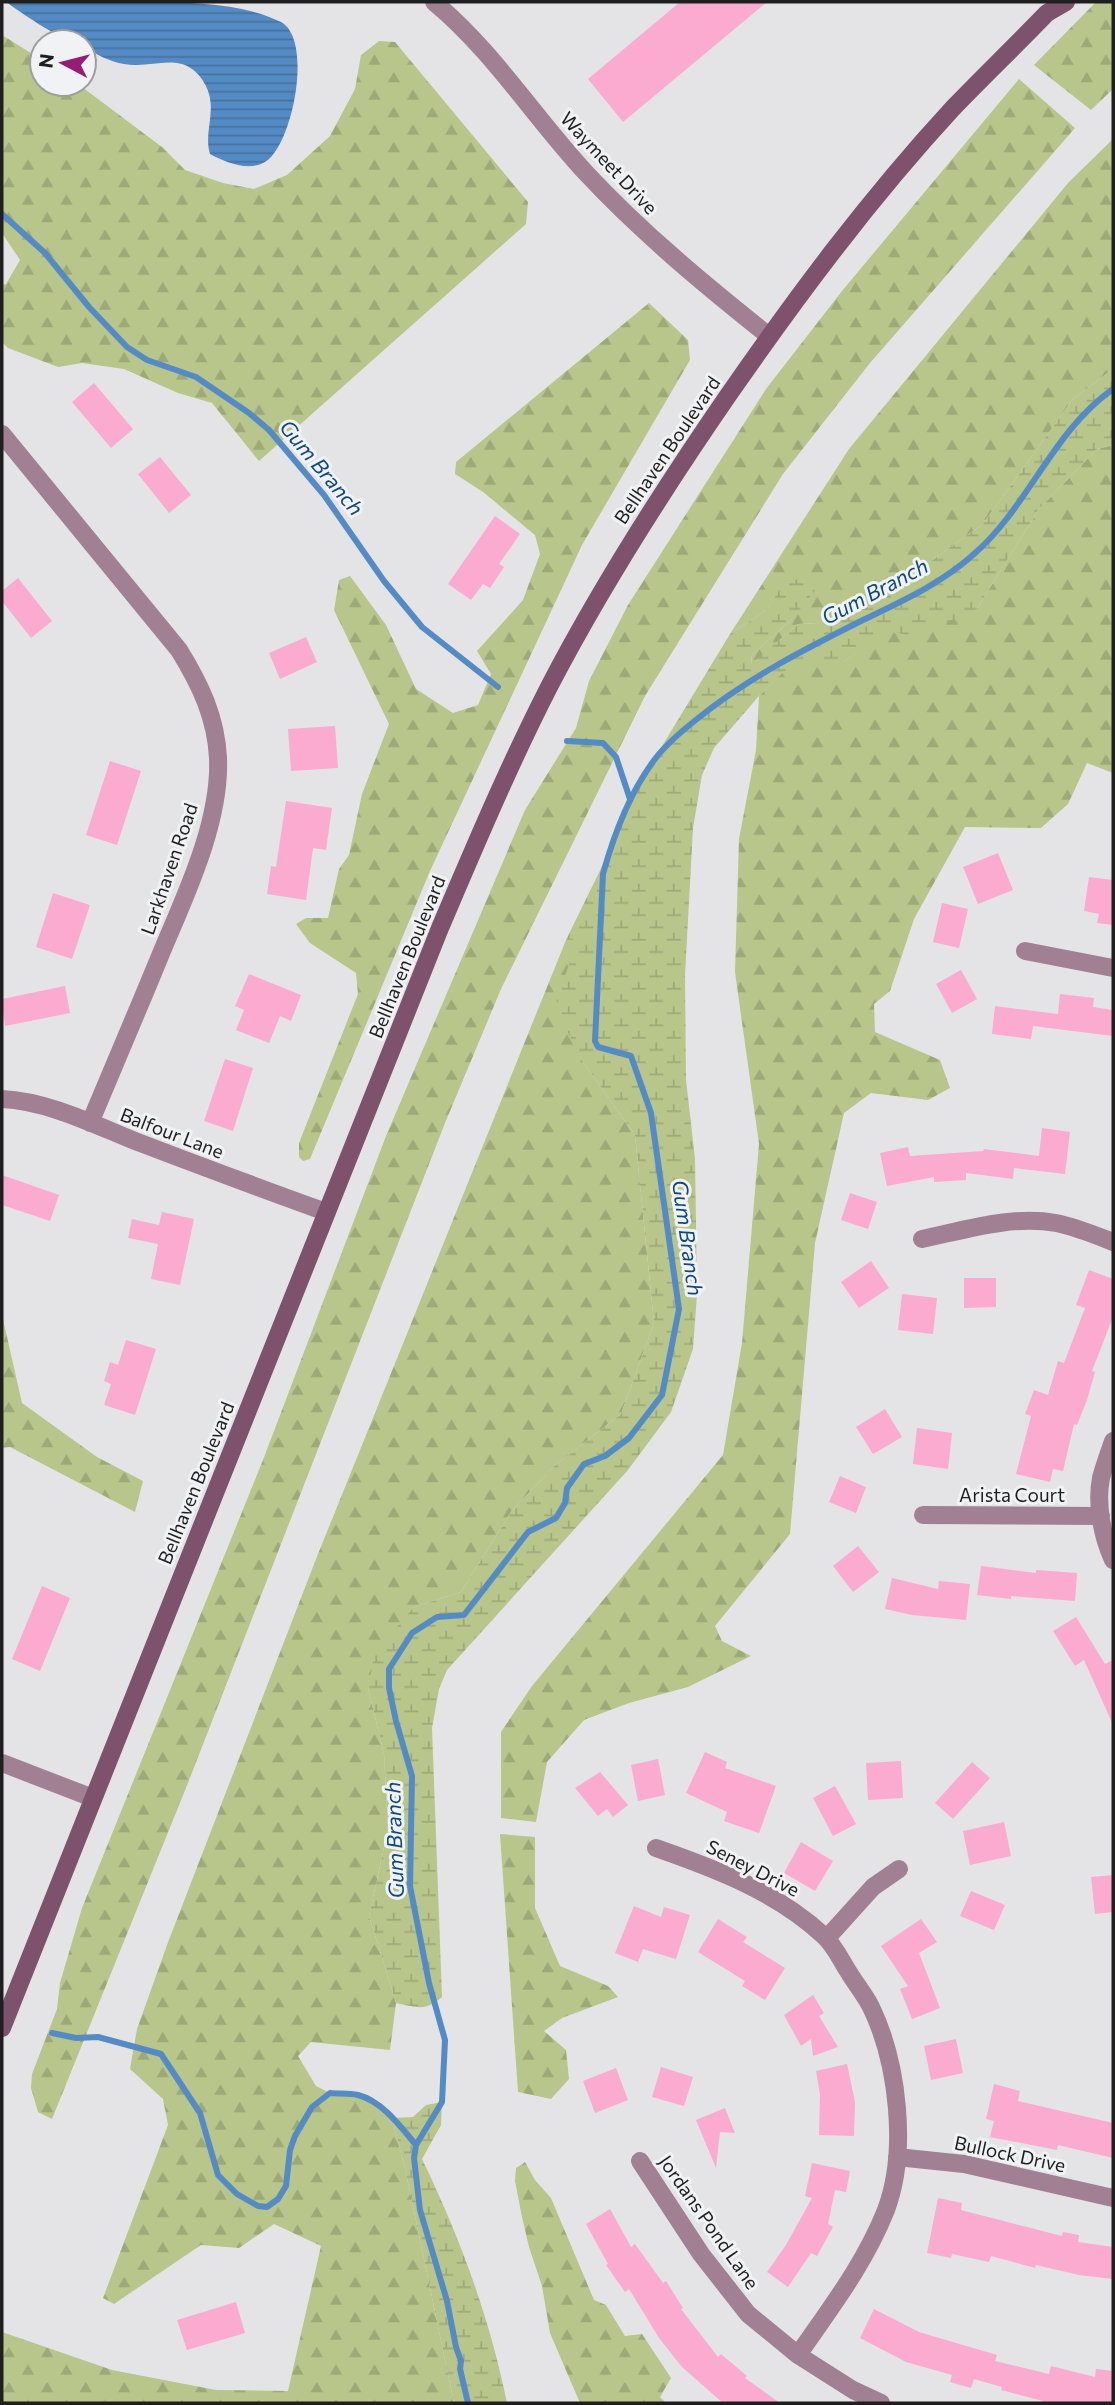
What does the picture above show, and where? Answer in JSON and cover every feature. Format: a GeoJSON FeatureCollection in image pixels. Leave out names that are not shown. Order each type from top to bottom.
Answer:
{"type":"FeatureCollection","features":[{"type":"Feature","properties":{"kind":"main road","name":"Bellhaven Boulevard"},"geometry":{"type":"LineString","coordinates":[[2,2028],[470,857],[550,686],[636,533],[676,470],[769,336],[831,253],[954,108],[1050,7],[1066,2]]}},
{"type":"Feature","properties":{"kind":"street","name":"Waymeet Drive"},"geometry":{"type":"LineString","coordinates":[[434,2],[469,34],[555,139],[617,205],[669,255],[769,336]]}},
{"type":"Feature","properties":{"kind":"street","name":"Larkhaven Road"},"geometry":{"type":"LineString","coordinates":[[2,434],[179,650],[201,685],[215,731],[218,778],[205,838],[185,896],[90,1123]]}},
{"type":"Feature","properties":{"kind":"street"},"geometry":{"type":"LineString","coordinates":[[1025,951],[1113,968]]}},
{"type":"Feature","properties":{"kind":"street","name":"Balfour Lane"},"geometry":{"type":"LineString","coordinates":[[2,1099],[27,1102],[90,1123],[326,1212]]}},
{"type":"Feature","properties":{"kind":"street"},"geometry":{"type":"LineString","coordinates":[[922,1239],[985,1226],[1039,1222],[1057,1223],[1113,1242]]}},
{"type":"Feature","properties":{"kind":"street"},"geometry":{"type":"LineString","coordinates":[[1113,1441],[1101,1480],[1101,1516],[1105,1543],[1113,1560]]}},
{"type":"Feature","properties":{"kind":"street","name":"Arista Court"},"geometry":{"type":"LineString","coordinates":[[923,1515],[1101,1516]]}},
{"type":"Feature","properties":{"kind":"street"},"geometry":{"type":"LineString","coordinates":[[2,1763],[93,1798]]}},
{"type":"Feature","properties":{"kind":"street","name":"Seney Drive"},"geometry":{"type":"LineString","coordinates":[[656,1848],[719,1870],[788,1906],[827,1938],[871,2008],[887,2053],[897,2104],[897,2157],[887,2207],[861,2264],[798,2355]]}},
{"type":"Feature","properties":{"kind":"street"},"geometry":{"type":"LineString","coordinates":[[827,1938],[873,1887],[899,1869]]}},
{"type":"Feature","properties":{"kind":"street","name":"Bullock Drive"},"geometry":{"type":"LineString","coordinates":[[897,2157],[964,2164],[1113,2198]]}},
{"type":"Feature","properties":{"kind":"street","name":"Jordans Pond Lane"},"geometry":{"type":"LineString","coordinates":[[639,2161],[701,2254],[748,2314],[798,2355],[853,2390],[881,2403]]}},
{"type":"Feature","properties":{"kind":"green space"},"geometry":{"type":"Polygon","coordinates":[[[1096,2],[1113,2],[1113,89],[1091,110],[1034,65],[1096,2]]]}},
{"type":"Feature","properties":{"kind":"green space"},"geometry":{"type":"Polygon","coordinates":[[[2,35],[28,51],[28,98],[97,98],[162,147],[185,170],[223,183],[254,189],[287,175],[330,136],[355,89],[361,55],[379,41],[395,42],[528,202],[526,224],[259,461],[212,403],[178,393],[124,369],[82,363],[58,367],[8,348],[2,342],[2,285],[6,284],[20,260],[2,233],[2,35]]]}},
{"type":"Feature","properties":{"kind":"green space"},"geometry":{"type":"Polygon","coordinates":[[[1019,79],[1075,128],[870,363],[783,474],[645,696],[501,989],[445,1123],[186,1788],[52,2119],[38,2112],[31,2088],[32,2074],[57,2009],[60,1983],[82,1908],[263,1460],[386,1136],[525,810],[576,728],[589,681],[628,605],[766,389],[842,291],[1019,79]]]}},
{"type":"Feature","properties":{"kind":"green space"},"geometry":{"type":"Polygon","coordinates":[[[1113,139],[1113,369],[1073,399],[983,524],[889,591],[847,607],[818,623],[798,624],[751,665],[752,655],[792,619],[785,582],[768,609],[730,634],[849,449],[1068,183],[1113,139]]]}},
{"type":"Feature","properties":{"kind":"green space"},"geometry":{"type":"Polygon","coordinates":[[[649,303],[688,340],[690,360],[582,545],[430,871],[310,1159],[303,1161],[299,1157],[299,1143],[358,994],[356,973],[310,943],[296,924],[306,918],[328,918],[339,869],[349,855],[362,794],[389,724],[334,610],[339,580],[350,576],[386,625],[416,689],[453,713],[478,705],[491,674],[477,651],[523,600],[540,554],[535,535],[483,492],[455,474],[456,462],[649,303]]]}},
{"type":"Feature","properties":{"kind":"green space"},"geometry":{"type":"Polygon","coordinates":[[[1113,369],[1113,445],[1097,449],[1039,509],[976,610],[911,637],[894,631],[843,662],[793,663],[759,696],[714,748],[702,775],[693,828],[685,975],[686,1080],[695,1159],[697,1294],[693,1349],[671,1412],[628,1470],[447,1670],[439,1689],[432,1728],[442,1997],[425,2007],[396,2003],[369,1916],[388,1829],[384,1754],[368,1688],[375,1652],[414,1607],[461,1592],[511,1512],[554,1466],[621,1414],[654,1323],[635,1135],[581,1059],[555,1006],[578,937],[566,940],[610,850],[630,799],[730,634],[768,609],[784,582],[829,573],[792,619],[752,655],[751,664],[798,624],[818,623],[847,607],[889,591],[983,524],[1073,399],[1113,369]]]}},
{"type":"Feature","properties":{"kind":"green space"},"geometry":{"type":"Polygon","coordinates":[[[1113,445],[1113,773],[1087,763],[1068,804],[1041,828],[965,827],[914,919],[890,991],[874,1004],[875,1032],[940,1060],[950,1088],[928,1100],[871,1093],[844,1113],[815,1243],[790,1534],[715,1626],[722,1641],[751,1656],[688,1687],[629,1703],[584,1720],[547,1762],[536,1822],[501,1818],[501,1732],[532,1686],[723,1455],[742,1343],[759,1144],[735,972],[739,839],[756,750],[759,696],[793,662],[843,662],[894,630],[976,610],[1039,509],[1097,449],[1113,445]]]}},
{"type":"Feature","properties":{"kind":"green space"},"geometry":{"type":"Polygon","coordinates":[[[578,936],[581,1059],[635,1135],[654,1323],[621,1414],[554,1466],[511,1512],[461,1592],[414,1607],[368,1688],[384,1754],[388,1829],[369,1916],[396,2003],[390,2050],[311,2042],[298,2056],[316,2086],[330,2093],[359,2095],[392,2118],[454,2403],[2,2403],[2,2332],[112,2370],[216,2390],[288,2391],[321,2246],[274,2224],[239,2248],[201,2245],[114,2304],[103,2298],[168,2125],[163,2099],[130,2069],[137,2029],[316,1559],[566,940],[578,936]]]}},
{"type":"Feature","properties":{"kind":"green space"},"geometry":{"type":"Polygon","coordinates":[[[2,1315],[22,1403],[97,1457],[143,1481],[135,1512],[10,1447],[2,1448],[2,1315]]]}},
{"type":"Feature","properties":{"kind":"green space"},"geometry":{"type":"Polygon","coordinates":[[[500,1834],[535,1837],[535,1908],[560,1966],[608,1986],[618,1997],[562,2018],[544,2031],[566,2050],[569,2079],[551,2099],[518,2092],[500,1834]]]}},
{"type":"Feature","properties":{"kind":"green space"},"geometry":{"type":"Polygon","coordinates":[[[442,2102],[441,2125],[422,2159],[449,2218],[483,2309],[507,2403],[454,2403],[392,2118],[413,2117],[426,2105],[442,2102]]]}},
{"type":"Feature","properties":{"kind":"green space"},"geometry":{"type":"Polygon","coordinates":[[[525,2162],[535,2180],[551,2198],[594,2300],[606,2305],[625,2336],[642,2334],[671,2378],[660,2397],[666,2403],[580,2403],[550,2333],[542,2286],[522,2217],[515,2181],[516,2168],[525,2162]]]}},
{"type":"Feature","properties":{"kind":"water"},"geometry":{"type":"Polygon","coordinates":[[[6,2],[204,4],[245,10],[281,22],[291,33],[298,70],[291,116],[284,136],[275,152],[258,165],[237,165],[216,157],[210,154],[208,146],[211,112],[209,95],[198,74],[189,67],[179,63],[124,64],[98,55],[98,28],[43,27],[6,2]]]}},
{"type":"Feature","properties":{"kind":"building"},"geometry":{"type":"Polygon","coordinates":[[[680,2],[767,2],[623,122],[588,79],[680,2]]]}},
{"type":"Feature","properties":{"kind":"building"},"geometry":{"type":"Polygon","coordinates":[[[94,383],[133,429],[111,448],[72,402],[94,383]]]}},
{"type":"Feature","properties":{"kind":"building"},"geometry":{"type":"Polygon","coordinates":[[[160,457],[191,495],[169,513],[138,474],[160,457]]]}},
{"type":"Feature","properties":{"kind":"building"},"geometry":{"type":"Polygon","coordinates":[[[495,516],[520,534],[499,564],[504,567],[490,588],[483,584],[471,600],[448,584],[495,516]]]}},
{"type":"Feature","properties":{"kind":"building"},"geometry":{"type":"Polygon","coordinates":[[[18,578],[52,621],[31,638],[2,601],[2,591],[18,578]]]}},
{"type":"Feature","properties":{"kind":"building"},"geometry":{"type":"Polygon","coordinates":[[[306,637],[317,662],[280,679],[269,653],[306,637]]]}},
{"type":"Feature","properties":{"kind":"building"},"geometry":{"type":"Polygon","coordinates":[[[335,726],[338,768],[291,771],[288,729],[335,726]]]}},
{"type":"Feature","properties":{"kind":"building"},"geometry":{"type":"Polygon","coordinates":[[[110,761],[141,771],[117,845],[86,835],[110,761]]]}},
{"type":"Feature","properties":{"kind":"building"},"geometry":{"type":"Polygon","coordinates":[[[286,801],[332,808],[326,850],[313,848],[306,900],[267,894],[271,866],[276,867],[286,801]]]}},
{"type":"Feature","properties":{"kind":"building"},"geometry":{"type":"Polygon","coordinates":[[[998,853],[1013,890],[978,904],[963,867],[998,853]]]}},
{"type":"Feature","properties":{"kind":"building"},"geometry":{"type":"Polygon","coordinates":[[[1089,877],[1113,880],[1113,925],[1097,923],[1099,914],[1084,911],[1089,877]]]}},
{"type":"Feature","properties":{"kind":"building"},"geometry":{"type":"Polygon","coordinates":[[[53,893],[90,905],[72,959],[36,947],[53,893]]]}},
{"type":"Feature","properties":{"kind":"building"},"geometry":{"type":"Polygon","coordinates":[[[942,903],[968,909],[959,948],[933,942],[942,903]]]}},
{"type":"Feature","properties":{"kind":"building"},"geometry":{"type":"Polygon","coordinates":[[[961,970],[977,999],[952,1013],[936,984],[961,970]]]}},
{"type":"Feature","properties":{"kind":"building"},"geometry":{"type":"Polygon","coordinates":[[[249,974],[301,995],[291,1021],[280,1016],[269,1043],[236,1030],[244,1010],[235,1006],[249,974]]]}},
{"type":"Feature","properties":{"kind":"building"},"geometry":{"type":"Polygon","coordinates":[[[65,986],[70,1013],[5,1026],[2,999],[65,986]]]}},
{"type":"Feature","properties":{"kind":"building"},"geometry":{"type":"Polygon","coordinates":[[[1060,994],[1094,998],[1093,1007],[1113,1010],[1113,1036],[1033,1026],[1031,1039],[992,1034],[995,1006],[1058,1014],[1060,994]]]}},
{"type":"Feature","properties":{"kind":"building"},"geometry":{"type":"Polygon","coordinates":[[[225,1059],[253,1068],[233,1131],[204,1121],[225,1059]]]}},
{"type":"Feature","properties":{"kind":"building"},"geometry":{"type":"Polygon","coordinates":[[[1042,1128],[1070,1132],[1065,1174],[1014,1168],[1013,1179],[966,1173],[966,1180],[934,1182],[934,1177],[887,1186],[880,1153],[908,1147],[910,1156],[984,1149],[1039,1156],[1042,1128]]]}},
{"type":"Feature","properties":{"kind":"building"},"geometry":{"type":"Polygon","coordinates":[[[2,1175],[59,1195],[50,1221],[2,1205],[2,1175]]]}},
{"type":"Feature","properties":{"kind":"building"},"geometry":{"type":"Polygon","coordinates":[[[850,1193],[877,1202],[868,1229],[841,1220],[850,1193]]]}},
{"type":"Feature","properties":{"kind":"building"},"geometry":{"type":"Polygon","coordinates":[[[162,1212],[194,1219],[180,1285],[151,1279],[158,1244],[128,1238],[132,1219],[159,1225],[162,1212]]]}},
{"type":"Feature","properties":{"kind":"building"},"geometry":{"type":"Polygon","coordinates":[[[871,1261],[889,1288],[859,1308],[841,1282],[871,1261]]]}},
{"type":"Feature","properties":{"kind":"building"},"geometry":{"type":"Polygon","coordinates":[[[1089,1270],[1113,1279],[1113,1317],[1092,1371],[1095,1372],[1087,1400],[1077,1425],[1074,1424],[1063,1471],[1053,1469],[1050,1482],[1016,1474],[1031,1416],[1025,1414],[1034,1390],[1048,1395],[1058,1361],[1064,1363],[1085,1308],[1076,1305],[1089,1270]]]}},
{"type":"Feature","properties":{"kind":"building"},"geometry":{"type":"Polygon","coordinates":[[[964,1278],[996,1278],[996,1307],[964,1308],[964,1278]]]}},
{"type":"Feature","properties":{"kind":"building"},"geometry":{"type":"Polygon","coordinates":[[[902,1294],[937,1298],[933,1334],[898,1330],[902,1294]]]}},
{"type":"Feature","properties":{"kind":"building"},"geometry":{"type":"Polygon","coordinates":[[[126,1340],[156,1349],[135,1415],[104,1405],[111,1384],[104,1381],[110,1362],[118,1365],[126,1340]]]}},
{"type":"Feature","properties":{"kind":"building"},"geometry":{"type":"Polygon","coordinates":[[[885,1409],[902,1437],[873,1454],[856,1427],[885,1409]]]}},
{"type":"Feature","properties":{"kind":"building"},"geometry":{"type":"Polygon","coordinates":[[[917,1428],[952,1433],[948,1469],[913,1464],[917,1428]]]}},
{"type":"Feature","properties":{"kind":"building"},"geometry":{"type":"Polygon","coordinates":[[[840,1476],[866,1487],[856,1513],[829,1502],[840,1476]]]}},
{"type":"Feature","properties":{"kind":"building"},"geometry":{"type":"Polygon","coordinates":[[[858,1546],[879,1572],[853,1592],[833,1566],[858,1546]]]}},
{"type":"Feature","properties":{"kind":"building"},"geometry":{"type":"Polygon","coordinates":[[[981,1566],[1036,1573],[1036,1570],[1077,1573],[1075,1601],[977,1595],[981,1566]]]}},
{"type":"Feature","properties":{"kind":"building"},"geometry":{"type":"Polygon","coordinates":[[[892,1578],[938,1589],[939,1581],[970,1584],[966,1620],[912,1615],[885,1609],[892,1578]]]}},
{"type":"Feature","properties":{"kind":"building"},"geometry":{"type":"Polygon","coordinates":[[[42,1586],[70,1598],[40,1671],[12,1659],[42,1586]]]}},
{"type":"Feature","properties":{"kind":"building"},"geometry":{"type":"Polygon","coordinates":[[[1076,1617],[1105,1664],[1113,1660],[1113,1725],[1084,1660],[1075,1666],[1053,1631],[1076,1617]]]}},
{"type":"Feature","properties":{"kind":"building"},"geometry":{"type":"Polygon","coordinates":[[[705,1752],[727,1762],[725,1768],[776,1786],[759,1833],[724,1821],[727,1812],[686,1793],[705,1752]]]}},
{"type":"Feature","properties":{"kind":"building"},"geometry":{"type":"Polygon","coordinates":[[[658,1759],[665,1795],[638,1801],[631,1765],[658,1759]]]}},
{"type":"Feature","properties":{"kind":"building"},"geometry":{"type":"Polygon","coordinates":[[[901,1761],[903,1798],[868,1800],[866,1763],[901,1761]]]}},
{"type":"Feature","properties":{"kind":"building"},"geometry":{"type":"Polygon","coordinates":[[[972,1762],[990,1778],[953,1819],[935,1803],[972,1762]]]}},
{"type":"Feature","properties":{"kind":"building"},"geometry":{"type":"Polygon","coordinates":[[[600,1772],[628,1805],[613,1817],[607,1809],[598,1816],[575,1788],[600,1772]]]}},
{"type":"Feature","properties":{"kind":"building"},"geometry":{"type":"Polygon","coordinates":[[[835,1786],[856,1824],[833,1836],[813,1798],[835,1786]]]}},
{"type":"Feature","properties":{"kind":"building"},"geometry":{"type":"Polygon","coordinates":[[[1004,1822],[1011,1856],[970,1865],[963,1831],[1004,1822]]]}},
{"type":"Feature","properties":{"kind":"building"},"geometry":{"type":"Polygon","coordinates":[[[801,1842],[833,1861],[815,1891],[784,1873],[801,1842]]]}},
{"type":"Feature","properties":{"kind":"building"},"geometry":{"type":"Polygon","coordinates":[[[1113,1875],[1113,1912],[1095,1914],[1091,1877],[1113,1875]]]}},
{"type":"Feature","properties":{"kind":"building"},"geometry":{"type":"Polygon","coordinates":[[[971,1891],[1005,1905],[994,1930],[960,1916],[971,1891]]]}},
{"type":"Feature","properties":{"kind":"building"},"geometry":{"type":"Polygon","coordinates":[[[634,1906],[661,1917],[664,1907],[690,1915],[676,1959],[643,1949],[638,1962],[615,1953],[634,1906]]]}},
{"type":"Feature","properties":{"kind":"building"},"geometry":{"type":"Polygon","coordinates":[[[718,1919],[747,1937],[743,1942],[785,1968],[765,2000],[742,1986],[745,1981],[698,1952],[718,1919]]]}},
{"type":"Feature","properties":{"kind":"building"},"geometry":{"type":"Polygon","coordinates":[[[921,1919],[937,1942],[919,1953],[940,2008],[912,2019],[900,1989],[908,1986],[881,1946],[921,1919]]]}},
{"type":"Feature","properties":{"kind":"building"},"geometry":{"type":"Polygon","coordinates":[[[813,1995],[824,2013],[819,2016],[838,2047],[813,2056],[811,2039],[801,2046],[784,2015],[813,1995]]]}},
{"type":"Feature","properties":{"kind":"building"},"geometry":{"type":"Polygon","coordinates":[[[956,2039],[963,2073],[931,2080],[924,2046],[956,2039]]]}},
{"type":"Feature","properties":{"kind":"building"},"geometry":{"type":"Polygon","coordinates":[[[847,2064],[855,2102],[854,2136],[819,2135],[820,2095],[816,2071],[847,2064]]]}},
{"type":"Feature","properties":{"kind":"building"},"geometry":{"type":"Polygon","coordinates":[[[661,2067],[693,2077],[684,2106],[652,2097],[661,2067]]]}},
{"type":"Feature","properties":{"kind":"building"},"geometry":{"type":"Polygon","coordinates":[[[616,2068],[628,2100],[595,2113],[583,2081],[616,2068]]]}},
{"type":"Feature","properties":{"kind":"building"},"geometry":{"type":"Polygon","coordinates":[[[994,2084],[1020,2091],[1018,2101],[1113,2123],[1113,2158],[1058,2145],[1057,2150],[990,2137],[994,2121],[986,2119],[994,2084]]]}},
{"type":"Feature","properties":{"kind":"building"},"geometry":{"type":"Polygon","coordinates":[[[725,2108],[735,2133],[720,2132],[716,2168],[696,2120],[725,2108]]]}},
{"type":"Feature","properties":{"kind":"building"},"geometry":{"type":"Polygon","coordinates":[[[812,2163],[850,2171],[846,2192],[835,2190],[828,2224],[833,2227],[817,2256],[811,2253],[788,2287],[767,2272],[786,2245],[812,2198],[805,2196],[812,2163]]]}},
{"type":"Feature","properties":{"kind":"building"},"geometry":{"type":"Polygon","coordinates":[[[938,2198],[962,2203],[961,2210],[1062,2236],[1063,2232],[1079,2235],[1078,2242],[1113,2247],[1113,2279],[1079,2275],[1036,2265],[1035,2268],[991,2256],[989,2262],[952,2254],[951,2258],[927,2253],[938,2198]]]}},
{"type":"Feature","properties":{"kind":"building"},"geometry":{"type":"Polygon","coordinates":[[[610,2209],[631,2247],[635,2244],[663,2283],[666,2281],[683,2308],[681,2309],[718,2357],[721,2354],[747,2376],[745,2378],[780,2403],[723,2403],[682,2367],[659,2338],[629,2289],[625,2292],[606,2265],[608,2264],[586,2224],[610,2209]]]}},
{"type":"Feature","properties":{"kind":"building"},"geometry":{"type":"Polygon","coordinates":[[[236,2302],[245,2333],[187,2350],[177,2320],[236,2302]]]}},
{"type":"Feature","properties":{"kind":"building"},"geometry":{"type":"Polygon","coordinates":[[[874,2309],[919,2332],[997,2355],[995,2361],[1049,2374],[1051,2366],[1095,2377],[1096,2369],[1113,2371],[1113,2403],[1042,2403],[1043,2401],[1001,2390],[1002,2387],[974,2379],[971,2388],[950,2382],[952,2375],[906,2362],[860,2338],[874,2309]]]}},
{"type":"Feature","properties":{"kind":"waterway","name":"Gum Branch"},"geometry":{"type":"LineString","coordinates":[[2,214],[45,253],[89,307],[127,347],[147,360],[196,377],[269,430],[324,495],[384,581],[422,627],[498,687]]}},
{"type":"Feature","properties":{"kind":"waterway","name":"Gum Branch"},"geometry":{"type":"LineString","coordinates":[[468,2403],[447,2301],[420,2210],[414,2158],[416,2145],[442,2102],[445,2040],[429,1983],[410,1886],[412,1776],[396,1721],[389,1688],[389,1669],[412,1633],[437,1617],[464,1615],[528,1532],[556,1518],[565,1503],[567,1488],[584,1464],[605,1456],[629,1438],[662,1395],[679,1309],[651,1113],[631,1056],[598,1047],[595,1041],[603,874],[607,859],[638,785],[655,759],[675,737],[716,704],[756,678],[818,643],[920,592],[961,565],[993,535],[1010,514],[1073,426],[1113,389]]}},
{"type":"Feature","properties":{"kind":"waterway","name":"Gum Branch"},"geometry":{"type":"LineString","coordinates":[[567,741],[603,743],[616,757],[630,799]]}},
{"type":"Feature","properties":{"kind":"waterway"},"geometry":{"type":"LineString","coordinates":[[52,2033],[76,2038],[98,2037],[161,2054],[200,2113],[218,2175],[237,2194],[258,2206],[267,2207],[278,2199],[286,2186],[290,2150],[295,2136],[312,2107],[330,2093],[367,2098],[390,2116],[416,2145]]}}]}
